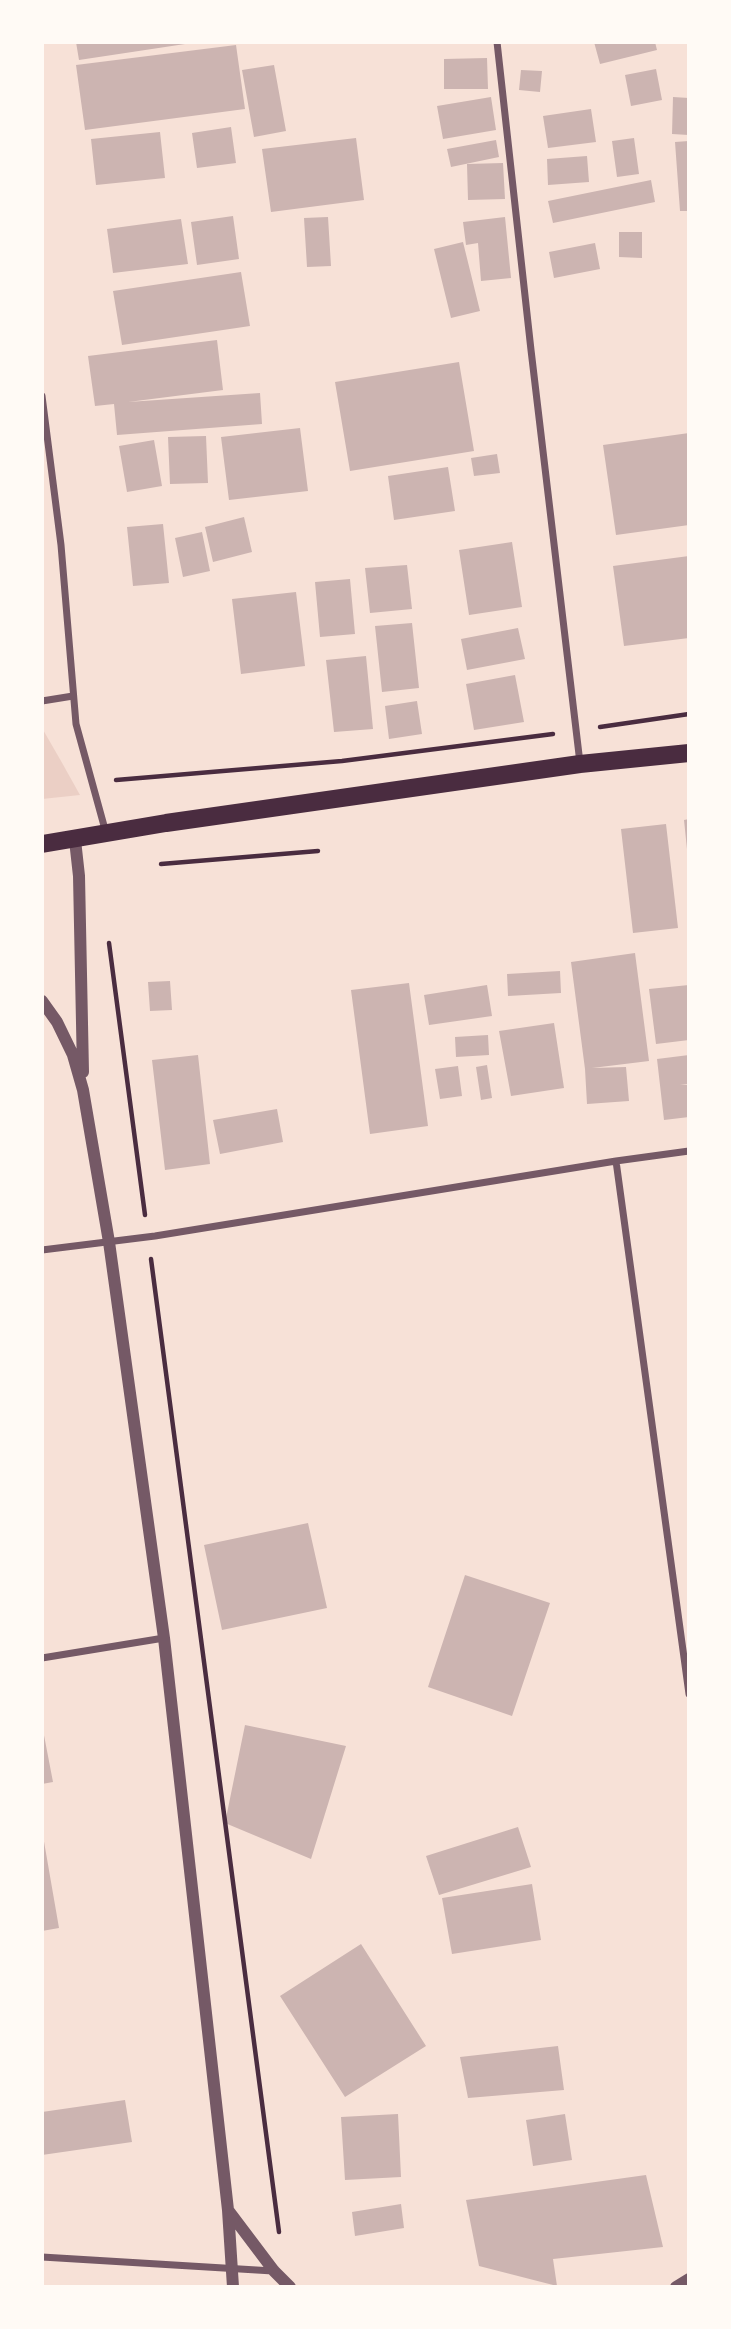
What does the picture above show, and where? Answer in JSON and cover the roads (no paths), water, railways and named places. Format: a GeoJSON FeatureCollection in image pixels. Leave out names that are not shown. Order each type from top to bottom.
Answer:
{"type":"FeatureCollection","features":[{"type":"Feature","properties":{"kind":"main road"},"geometry":{"type":"LineString","coordinates":[[42,844],[166,823],[580,764],[688,753]]}},
{"type":"Feature","properties":{"kind":"street"},"geometry":{"type":"LineString","coordinates":[[497,42],[580,764]]}},
{"type":"Feature","properties":{"kind":"street"},"geometry":{"type":"LineString","coordinates":[[42,396],[61,545],[76,724],[107,834]]}},
{"type":"Feature","properties":{"kind":"street"},"geometry":{"type":"LineString","coordinates":[[42,701],[73,696]]}},
{"type":"Feature","properties":{"kind":"street"},"geometry":{"type":"LineString","coordinates":[[75,840],[79,876],[83,1090]]}},
{"type":"Feature","properties":{"kind":"street"},"geometry":{"type":"LineString","coordinates":[[42,1001],[73,1055],[83,1090],[109,1242],[164,1638],[228,2210],[233,2287]]}},
{"type":"Feature","properties":{"kind":"street"},"geometry":{"type":"LineString","coordinates":[[42,1251],[689,1151]]}},
{"type":"Feature","properties":{"kind":"street"},"geometry":{"type":"LineString","coordinates":[[616,1161],[689,1694]]}},
{"type":"Feature","properties":{"kind":"street"},"geometry":{"type":"LineString","coordinates":[[42,1658],[164,1638]]}},
{"type":"Feature","properties":{"kind":"street"},"geometry":{"type":"LineString","coordinates":[[228,2210],[274,2271],[290,2287]]}},
{"type":"Feature","properties":{"kind":"street"},"geometry":{"type":"LineString","coordinates":[[42,2257],[274,2271]]}},
{"type":"Feature","properties":{"kind":"street"},"geometry":{"type":"LineString","coordinates":[[676,2287],[689,2279]]}}]}
